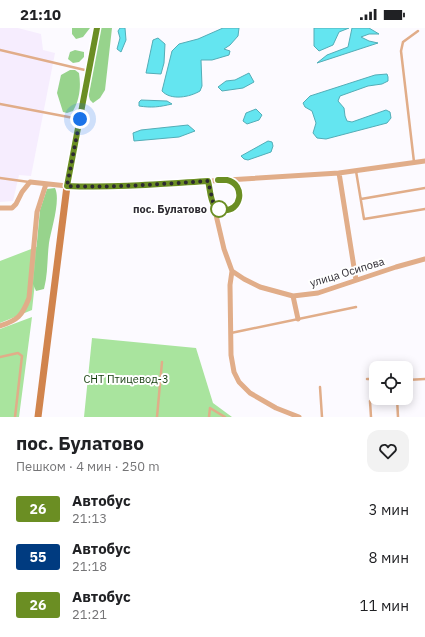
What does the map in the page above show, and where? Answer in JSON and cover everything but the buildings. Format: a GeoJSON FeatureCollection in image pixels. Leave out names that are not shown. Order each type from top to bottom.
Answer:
{"type":"FeatureCollection","features":[{"type":"Feature","properties":{"kind":"main road"},"geometry":{"type":"LineString","coordinates":[[38,417],[67,186],[98,28]]}},
{"type":"Feature","properties":{"kind":"street"},"geometry":{"type":"LineString","coordinates":[[0,208],[12,208],[30,182],[67,186],[122,186],[339,173],[425,160]]}},
{"type":"Feature","properties":{"kind":"street"},"geometry":{"type":"LineString","coordinates":[[339,173],[356,280]]}},
{"type":"Feature","properties":{"kind":"street"},"geometry":{"type":"LineString","coordinates":[[214,206],[219,209],[226,210],[234,208],[239,202],[240,194],[237,186],[228,180]]}},
{"type":"Feature","properties":{"kind":"street"},"geometry":{"type":"LineString","coordinates":[[208,181],[224,249],[232,271],[230,285],[231,355],[234,372],[239,382],[250,393],[276,408],[299,417]]}},
{"type":"Feature","properties":{"kind":"street"},"geometry":{"type":"LineString","coordinates":[[0,326],[14,322],[24,311],[29,298],[37,212],[46,184]]}},
{"type":"Feature","properties":{"kind":"street","name":"улица Осипова"},"geometry":{"type":"LineString","coordinates":[[232,271],[260,287],[293,296],[318,293],[425,259]]}},
{"type":"Feature","properties":{"kind":"street"},"geometry":{"type":"LineString","coordinates":[[293,296],[298,319]]}},
{"type":"Feature","properties":{"kind":"lane"},"geometry":{"type":"LineString","coordinates":[[414,162],[402,51],[403,42],[418,31]]}},
{"type":"Feature","properties":{"kind":"lane"},"geometry":{"type":"LineString","coordinates":[[0,50],[89,71]]}},
{"type":"Feature","properties":{"kind":"lane"},"geometry":{"type":"LineString","coordinates":[[0,104],[80,119]]}},
{"type":"Feature","properties":{"kind":"lane"},"geometry":{"type":"LineString","coordinates":[[356,171],[364,218],[425,209]]}},
{"type":"Feature","properties":{"kind":"lane"},"geometry":{"type":"LineString","coordinates":[[0,178],[30,182]]}},
{"type":"Feature","properties":{"kind":"lane"},"geometry":{"type":"LineString","coordinates":[[360,199],[425,188]]}},
{"type":"Feature","properties":{"kind":"lane"},"geometry":{"type":"LineString","coordinates":[[231,333],[356,307]]}},
{"type":"Feature","properties":{"kind":"lane"},"geometry":{"type":"LineString","coordinates":[[0,357],[18,353],[22,356],[15,417]]}},
{"type":"Feature","properties":{"kind":"lane"},"geometry":{"type":"LineString","coordinates":[[157,417],[162,362]]}},
{"type":"Feature","properties":{"kind":"lane"},"geometry":{"type":"LineString","coordinates":[[413,380],[425,379]]}},
{"type":"Feature","properties":{"kind":"lane"},"geometry":{"type":"LineString","coordinates":[[320,387],[322,417]]}},
{"type":"Feature","properties":{"kind":"lane"},"geometry":{"type":"LineString","coordinates":[[370,405],[371,417]]}},
{"type":"Feature","properties":{"kind":"lane"},"geometry":{"type":"LineString","coordinates":[[397,405],[398,417]]}},
{"type":"Feature","properties":{"kind":"lane"},"geometry":{"type":"LineString","coordinates":[[209,417],[210,408],[225,417]]}},
{"type":"Feature","properties":{"kind":"shaded area"},"geometry":{"type":"Polygon","coordinates":[[[0,28],[18,28],[41,34],[43,50],[55,53],[31,176],[19,175],[13,201],[0,202],[0,28]]]}},
{"type":"Feature","properties":{"kind":"green space"},"geometry":{"type":"Polygon","coordinates":[[[72,28],[90,28],[83,37],[76,39],[72,34],[72,28]]]}},
{"type":"Feature","properties":{"kind":"green space"},"geometry":{"type":"Polygon","coordinates":[[[100,28],[112,28],[105,90],[100,98],[93,103],[90,100],[88,93],[100,28]]]}},
{"type":"Feature","properties":{"kind":"green space"},"geometry":{"type":"Polygon","coordinates":[[[75,50],[84,52],[84,57],[79,62],[73,63],[68,59],[70,52],[75,50]]]}},
{"type":"Feature","properties":{"kind":"green space"},"geometry":{"type":"Polygon","coordinates":[[[70,70],[75,70],[79,73],[80,88],[79,97],[73,111],[67,113],[63,112],[57,93],[61,75],[70,70]]]}},
{"type":"Feature","properties":{"kind":"green space"},"geometry":{"type":"Polygon","coordinates":[[[55,188],[57,200],[49,243],[44,289],[36,291],[33,284],[40,210],[47,189],[55,188]]]}},
{"type":"Feature","properties":{"kind":"green space"},"geometry":{"type":"Polygon","coordinates":[[[39,246],[32,310],[0,323],[0,261],[39,246]]]}},
{"type":"Feature","properties":{"kind":"green space"},"geometry":{"type":"Polygon","coordinates":[[[32,317],[19,417],[0,417],[0,329],[32,317]]]}},
{"type":"Feature","properties":{"kind":"green space","name":"СНТ Птицевод-3"},"geometry":{"type":"Polygon","coordinates":[[[92,338],[196,348],[213,403],[232,417],[84,417],[92,338]]]}},
{"type":"Feature","properties":{"kind":"water"},"geometry":{"type":"Polygon","coordinates":[[[120,28],[125,28],[126,40],[121,52],[117,49],[120,38],[118,31],[120,28]]]}},
{"type":"Feature","properties":{"kind":"water"},"geometry":{"type":"Polygon","coordinates":[[[223,28],[239,28],[238,36],[224,49],[230,51],[229,55],[212,60],[201,60],[202,86],[200,91],[191,95],[175,97],[162,91],[172,51],[179,44],[198,39],[223,28]]]}},
{"type":"Feature","properties":{"kind":"water"},"geometry":{"type":"Polygon","coordinates":[[[314,28],[349,28],[339,32],[333,45],[319,51],[314,46],[314,28]]]}},
{"type":"Feature","properties":{"kind":"water"},"geometry":{"type":"Polygon","coordinates":[[[352,28],[369,28],[379,34],[369,34],[361,37],[378,43],[317,63],[327,55],[348,47],[352,28]]]}},
{"type":"Feature","properties":{"kind":"water"},"geometry":{"type":"Polygon","coordinates":[[[158,38],[165,44],[164,63],[161,74],[146,73],[153,40],[158,38]]]}},
{"type":"Feature","properties":{"kind":"water"},"geometry":{"type":"Polygon","coordinates":[[[249,73],[254,82],[243,88],[222,91],[218,87],[226,81],[235,80],[249,73]]]}},
{"type":"Feature","properties":{"kind":"water"},"geometry":{"type":"Polygon","coordinates":[[[387,74],[388,81],[340,96],[338,101],[344,108],[347,121],[352,122],[386,110],[390,112],[391,118],[387,123],[326,139],[317,138],[313,133],[316,123],[312,111],[305,107],[303,103],[310,96],[375,75],[387,74]]]}},
{"type":"Feature","properties":{"kind":"water"},"geometry":{"type":"Polygon","coordinates":[[[141,100],[167,101],[172,104],[156,107],[139,106],[139,102],[141,100]]]}},
{"type":"Feature","properties":{"kind":"water"},"geometry":{"type":"Polygon","coordinates":[[[256,109],[262,115],[259,120],[247,124],[243,121],[246,113],[256,109]]]}},
{"type":"Feature","properties":{"kind":"water"},"geometry":{"type":"Polygon","coordinates":[[[188,125],[195,131],[179,137],[134,141],[133,133],[141,130],[188,125]]]}},
{"type":"Feature","properties":{"kind":"water"},"geometry":{"type":"Polygon","coordinates":[[[268,141],[272,142],[273,146],[271,152],[248,160],[241,156],[268,141]]]}},
{"type":"Feature","properties":{"kind":"bus line","name":"26"},"geometry":{"type":"LineString","coordinates":[[97,28],[67,186],[129,186],[208,181],[214,206],[219,209],[226,210],[234,208],[239,202],[240,194],[237,186],[228,180],[218,180]]}},
{"type":"Feature","properties":{"kind":"place","name":"пос. Булатово"},"geometry":{"type":"Point","coordinates":[219,209]}},
{"type":"Feature","properties":{"kind":"route"},"geometry":{"type":"LineString","coordinates":[[80,119],[67,186],[129,186],[208,181],[214,206],[219,209]]}}]}
